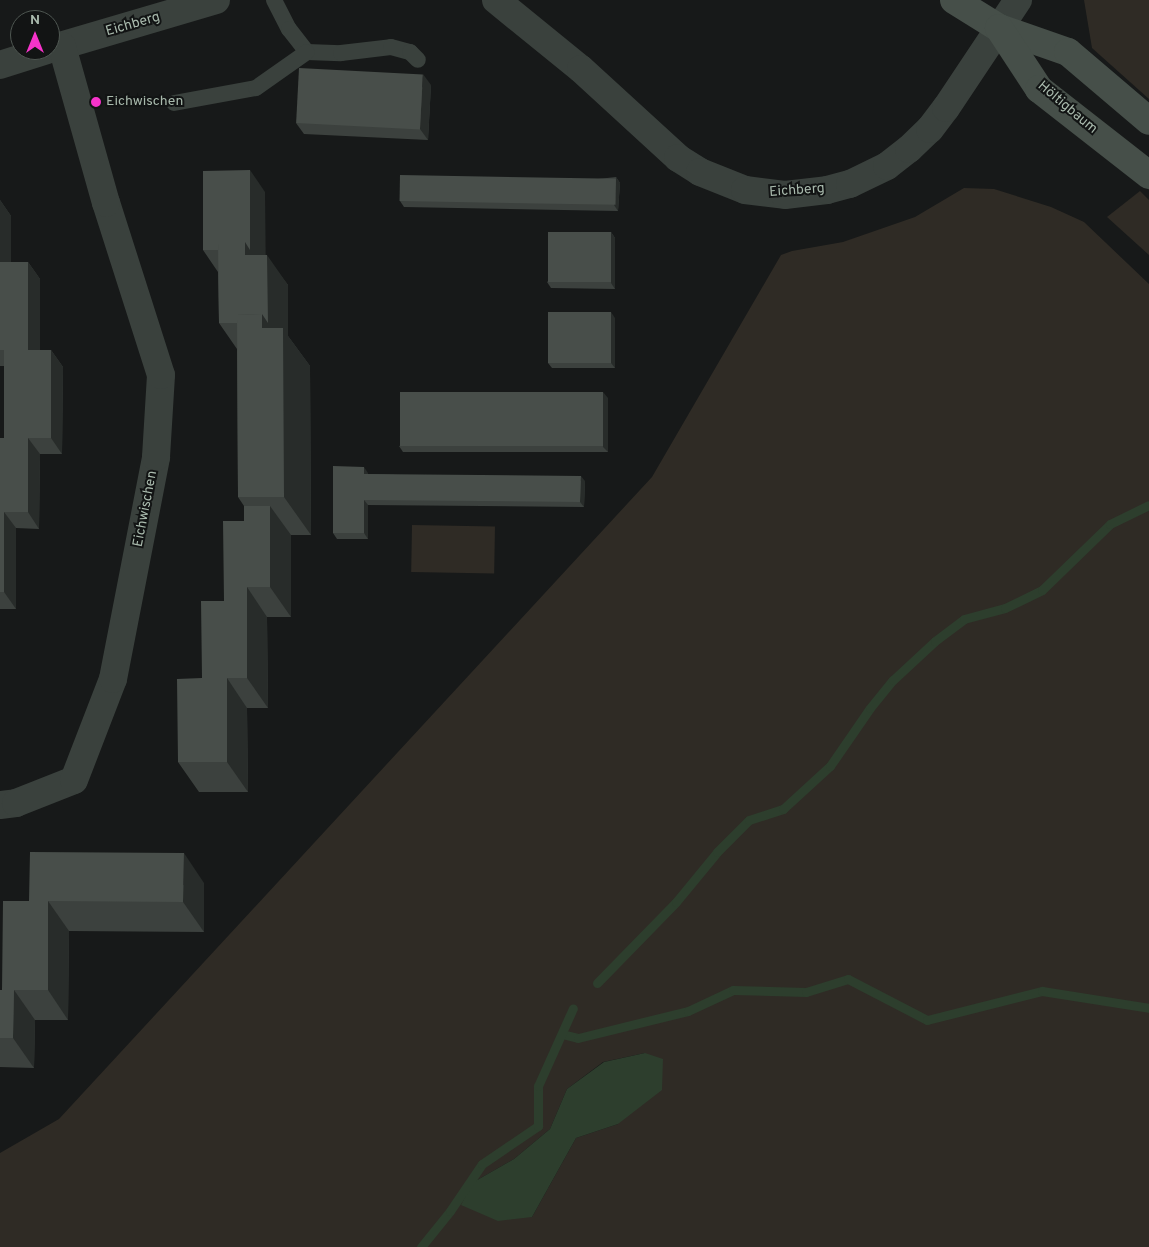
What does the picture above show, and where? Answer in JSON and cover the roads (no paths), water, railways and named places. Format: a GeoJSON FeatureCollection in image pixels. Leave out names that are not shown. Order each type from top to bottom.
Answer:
{"type":"FeatureCollection","features":[{"type":"Feature","properties":{"kind":"main road","name":"Höltigbaum"},"geometry":{"type":"LineString","coordinates":[[954,0],[999,28],[1068,52],[1149,121]]}},
{"type":"Feature","properties":{"kind":"main road","name":"Höltigbaum"},"geometry":{"type":"LineString","coordinates":[[999,28],[1039,89],[1149,175]]}},
{"type":"Feature","properties":{"kind":"street","name":"Eichberg"},"geometry":{"type":"LineString","coordinates":[[60,46],[216,0]]}},
{"type":"Feature","properties":{"kind":"street","name":"Eichberg"},"geometry":{"type":"LineString","coordinates":[[496,0],[581,69],[678,158],[700,172],[730,186],[778,195],[827,190],[857,182],[887,166],[909,150],[930,129],[1018,0]]}},
{"type":"Feature","properties":{"kind":"street","name":"Eichberg"},"geometry":{"type":"LineString","coordinates":[[0,65],[16,60]]}},
{"type":"Feature","properties":{"kind":"street","name":"Eichwischen"},"geometry":{"type":"LineString","coordinates":[[0,805],[16,803],[74,780],[113,679],[156,457],[161,375],[106,203],[57,60]]}},
{"type":"Feature","properties":{"kind":"lane"},"geometry":{"type":"LineString","coordinates":[[274,0],[289,29],[307,52]]}},
{"type":"Feature","properties":{"kind":"lane"},"geometry":{"type":"LineString","coordinates":[[174,103],[256,88],[307,52],[341,53],[391,47],[410,52],[418,60]]}},
{"type":"Feature","properties":{"kind":"waterway"},"geometry":{"type":"LineString","coordinates":[[597,983],[676,902],[717,852],[749,820],[783,809],[830,766],[870,708],[893,680],[935,641],[964,619],[1005,608],[1042,590],[1110,524],[1149,505]]}},
{"type":"Feature","properties":{"kind":"waterway"},"geometry":{"type":"LineString","coordinates":[[562,1034],[578,1038],[688,1011],[733,990],[806,992],[848,979],[927,1020],[1042,991],[1149,1008]]}},
{"type":"Feature","properties":{"kind":"waterway"},"geometry":{"type":"LineString","coordinates":[[421,1247],[450,1211],[482,1164],[538,1126],[538,1086],[573,1008]]}},
{"type":"Feature","properties":{"kind":"place","name":"Eichwischen"},"geometry":{"type":"Point","coordinates":[96,102]}}]}
